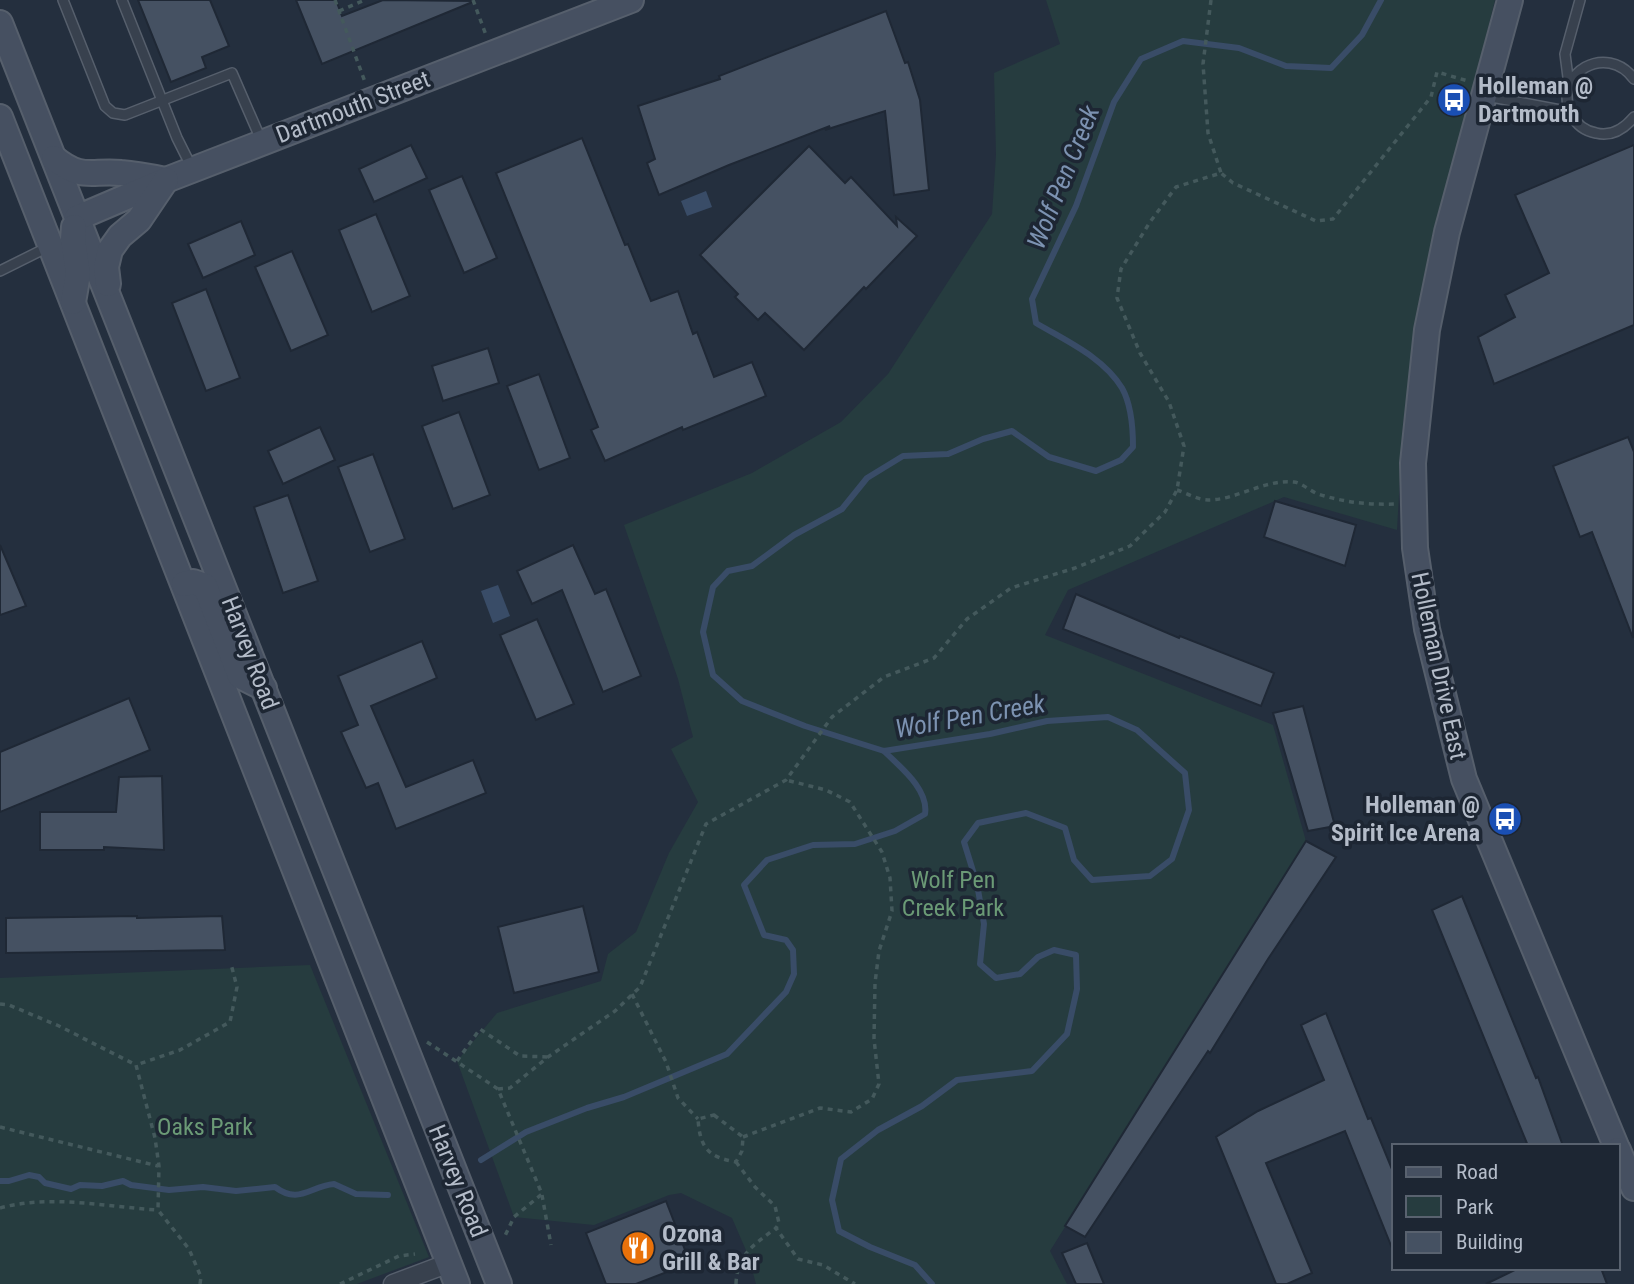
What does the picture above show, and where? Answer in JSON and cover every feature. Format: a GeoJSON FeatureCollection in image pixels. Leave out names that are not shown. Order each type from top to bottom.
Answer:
{"type":"FeatureCollection","features":[{"type":"Feature","properties":{"kind":"main road","name":"Dartmouth Street"},"geometry":{"type":"LineString","coordinates":[[77,218],[166,180],[630,0]]}},
{"type":"Feature","properties":{"kind":"main road","name":"Holleman Drive East"},"geometry":{"type":"LineString","coordinates":[[1510,0],[1447,232],[1427,330],[1413,463],[1415,548],[1429,641],[1464,779],[1615,1144]]}},
{"type":"Feature","properties":{"kind":"main road","name":"Harvey Road"},"geometry":{"type":"LineString","coordinates":[[0,23],[264,688],[406,1031],[499,1284]]}},
{"type":"Feature","properties":{"kind":"main road","name":"Harvey Road"},"geometry":{"type":"LineString","coordinates":[[0,117],[453,1274]]}},
{"type":"Feature","properties":{"kind":"main road"},"geometry":{"type":"LineString","coordinates":[[12,146],[36,159],[58,210],[77,218],[73,239],[78,274],[73,306]]}},
{"type":"Feature","properties":{"kind":"main road"},"geometry":{"type":"LineString","coordinates":[[54,158],[65,167],[81,174],[118,172],[166,180],[139,220],[120,236],[110,250],[106,267],[110,297]]}},
{"type":"Feature","properties":{"kind":"main road"},"geometry":{"type":"LineString","coordinates":[[184,584],[193,582],[205,586],[240,676],[264,688]]}},
{"type":"Feature","properties":{"kind":"main road"},"geometry":{"type":"LineString","coordinates":[[319,927],[347,951],[379,1027],[406,1031]]}},
{"type":"Feature","properties":{"kind":"main road","name":"Holleman Drive East"},"geometry":{"type":"LineString","coordinates":[[1620,1155],[1634,1188]]}},
{"type":"Feature","properties":{"kind":"street"},"geometry":{"type":"LineString","coordinates":[[393,1284],[453,1274]]}},
{"type":"Feature","properties":{"kind":"lane"},"geometry":{"type":"LineString","coordinates":[[63,0],[105,106],[113,113],[125,115],[232,73],[262,143]]}},
{"type":"Feature","properties":{"kind":"lane"},"geometry":{"type":"LineString","coordinates":[[122,0],[192,170]]}},
{"type":"Feature","properties":{"kind":"lane"},"geometry":{"type":"LineString","coordinates":[[1580,0],[1565,54],[1569,85],[1567,97],[1571,112],[1583,128],[1605,134],[1617,132],[1634,117]]}},
{"type":"Feature","properties":{"kind":"lane"},"geometry":{"type":"LineString","coordinates":[[1569,85],[1585,67],[1596,62],[1608,61],[1619,65],[1634,79]]}},
{"type":"Feature","properties":{"kind":"lane"},"geometry":{"type":"LineString","coordinates":[[1486,91],[1571,112]]}},
{"type":"Feature","properties":{"kind":"lane"},"geometry":{"type":"LineString","coordinates":[[0,271],[50,246]]}},
{"type":"Feature","properties":{"kind":"path"},"geometry":{"type":"LineString","coordinates":[[335,0],[372,100]]}},
{"type":"Feature","properties":{"kind":"path"},"geometry":{"type":"LineString","coordinates":[[339,11],[365,0]]}},
{"type":"Feature","properties":{"kind":"path"},"geometry":{"type":"LineString","coordinates":[[473,0],[493,53]]}},
{"type":"Feature","properties":{"kind":"path"},"geometry":{"type":"LineString","coordinates":[[1210,0],[1203,64],[1208,134],[1221,173],[1233,183],[1316,221],[1334,219],[1431,97],[1437,72],[1486,91]]}},
{"type":"Feature","properties":{"kind":"path"},"geometry":{"type":"LineString","coordinates":[[498,1089],[509,1088],[548,1057],[615,1012],[640,986],[706,824],[786,780],[832,717],[884,677],[934,659],[967,619],[1011,588],[1130,547],[1165,512],[1177,490],[1184,446],[1169,402],[1140,353],[1117,298],[1121,269],[1176,187],[1221,173]]}},
{"type":"Feature","properties":{"kind":"path"},"geometry":{"type":"LineString","coordinates":[[1177,490],[1206,501],[1240,495],[1261,487],[1295,482],[1315,493],[1342,500],[1396,504]]}},
{"type":"Feature","properties":{"kind":"path"},"geometry":{"type":"LineString","coordinates":[[743,1137],[820,1108],[851,1112],[872,1099],[879,1084],[874,1039],[875,983],[879,951],[892,911],[890,878],[882,852],[849,802],[826,790],[786,780]]}},
{"type":"Feature","properties":{"kind":"path"},"geometry":{"type":"LineString","coordinates":[[0,1004],[9,1005],[60,1026],[136,1065],[180,1050],[230,1022],[237,987],[231,964]]}},
{"type":"Feature","properties":{"kind":"path"},"geometry":{"type":"LineString","coordinates":[[632,994],[667,1065],[678,1098],[698,1119],[704,1147],[720,1159],[736,1162],[755,1187],[775,1206],[779,1223],[746,1251],[736,1270],[736,1284]]}},
{"type":"Feature","properties":{"kind":"path"},"geometry":{"type":"LineString","coordinates":[[457,1061],[480,1029],[520,1056],[548,1057]]}},
{"type":"Feature","properties":{"kind":"path"},"geometry":{"type":"LineString","coordinates":[[406,1031],[498,1089],[542,1194],[551,1245]]}},
{"type":"Feature","properties":{"kind":"path"},"geometry":{"type":"LineString","coordinates":[[136,1065],[155,1138],[159,1166],[158,1210],[189,1249],[201,1278],[200,1284]]}},
{"type":"Feature","properties":{"kind":"path"},"geometry":{"type":"LineString","coordinates":[[698,1119],[714,1115],[743,1137]]}},
{"type":"Feature","properties":{"kind":"path"},"geometry":{"type":"LineString","coordinates":[[0,1127],[159,1166]]}},
{"type":"Feature","properties":{"kind":"path"},"geometry":{"type":"LineString","coordinates":[[736,1162],[742,1151],[743,1137]]}},
{"type":"Feature","properties":{"kind":"path"},"geometry":{"type":"LineString","coordinates":[[502,1245],[514,1216],[542,1194]]}},
{"type":"Feature","properties":{"kind":"path"},"geometry":{"type":"LineString","coordinates":[[0,1208],[17,1203],[59,1201],[158,1210]]}},
{"type":"Feature","properties":{"kind":"path"},"geometry":{"type":"LineString","coordinates":[[776,1228],[798,1259],[823,1265],[855,1284]]}},
{"type":"Feature","properties":{"kind":"path"},"geometry":{"type":"LineString","coordinates":[[340,1284],[399,1256],[415,1254]]}},
{"type":"Feature","properties":{"kind":"green space","name":"Wolf Pen Creek Park"},"geometry":{"type":"Polygon","coordinates":[[[1046,0],[1495,0],[1420,304],[1403,424],[1397,530],[1284,497],[1068,590],[1045,635],[1273,725],[1306,841],[1050,1251],[1067,1284],[756,1284],[748,1255],[732,1218],[681,1193],[669,1195],[594,1225],[514,1217],[457,1061],[497,1013],[601,981],[608,954],[636,932],[669,853],[698,802],[671,749],[693,737],[678,679],[624,525],[752,473],[841,422],[888,374],[992,214],[996,155],[994,73],[1060,44],[1046,0]]]}},
{"type":"Feature","properties":{"kind":"green space","name":"Oaks Park"},"geometry":{"type":"Polygon","coordinates":[[[310,965],[429,1257],[357,1284],[0,1284],[0,978],[310,965]]]}},
{"type":"Feature","properties":{"kind":"water"},"geometry":{"type":"Polygon","coordinates":[[[706,191],[712,207],[687,216],[681,201],[706,191]]]}},
{"type":"Feature","properties":{"kind":"water"},"geometry":{"type":"Polygon","coordinates":[[[498,585],[510,616],[493,623],[481,591],[498,585]]]}},
{"type":"Feature","properties":{"kind":"building"},"geometry":{"type":"Polygon","coordinates":[[[138,0],[210,0],[229,46],[202,57],[206,68],[171,82],[138,0]]]}},
{"type":"Feature","properties":{"kind":"building"},"geometry":{"type":"Polygon","coordinates":[[[296,0],[336,0],[342,16],[383,0],[475,1],[322,64],[296,0]]]}},
{"type":"Feature","properties":{"kind":"building"},"geometry":{"type":"Polygon","coordinates":[[[886,11],[905,63],[908,62],[920,100],[929,190],[894,195],[885,111],[825,130],[830,126],[659,195],[647,163],[655,159],[638,106],[720,79],[719,76],[886,11]]]}},
{"type":"Feature","properties":{"kind":"building"},"geometry":{"type":"Polygon","coordinates":[[[582,138],[625,245],[628,244],[651,301],[678,291],[693,334],[697,332],[714,377],[752,362],[766,396],[683,430],[682,427],[605,461],[591,430],[598,427],[496,173],[582,138]]]}},
{"type":"Feature","properties":{"kind":"building"},"geometry":{"type":"Polygon","coordinates":[[[411,145],[427,178],[374,202],[359,169],[411,145]]]}},
{"type":"Feature","properties":{"kind":"building"},"geometry":{"type":"Polygon","coordinates":[[[1634,145],[1634,325],[1494,384],[1478,337],[1515,317],[1505,295],[1549,273],[1515,195],[1634,145]]]}},
{"type":"Feature","properties":{"kind":"building"},"geometry":{"type":"Polygon","coordinates":[[[809,146],[845,183],[851,177],[897,226],[896,217],[917,236],[804,350],[765,313],[758,320],[735,297],[738,294],[700,255],[809,146]]]}},
{"type":"Feature","properties":{"kind":"building"},"geometry":{"type":"Polygon","coordinates":[[[462,176],[497,258],[464,273],[429,190],[462,176]]]}},
{"type":"Feature","properties":{"kind":"building"},"geometry":{"type":"Polygon","coordinates":[[[376,214],[410,296],[372,312],[339,230],[376,214]]]}},
{"type":"Feature","properties":{"kind":"building"},"geometry":{"type":"Polygon","coordinates":[[[241,221],[255,255],[203,278],[188,244],[241,221]]]}},
{"type":"Feature","properties":{"kind":"building"},"geometry":{"type":"Polygon","coordinates":[[[292,251],[328,335],[291,351],[255,267],[292,251]]]}},
{"type":"Feature","properties":{"kind":"building"},"geometry":{"type":"Polygon","coordinates":[[[206,289],[240,378],[206,391],[172,303],[206,289]]]}},
{"type":"Feature","properties":{"kind":"building"},"geometry":{"type":"Polygon","coordinates":[[[488,348],[499,383],[443,401],[432,366],[488,348]]]}},
{"type":"Feature","properties":{"kind":"building"},"geometry":{"type":"Polygon","coordinates":[[[539,374],[570,458],[539,470],[507,386],[539,374]]]}},
{"type":"Feature","properties":{"kind":"building"},"geometry":{"type":"Polygon","coordinates":[[[459,412],[490,495],[453,509],[422,426],[459,412]]]}},
{"type":"Feature","properties":{"kind":"building"},"geometry":{"type":"Polygon","coordinates":[[[320,427],[335,460],[283,484],[268,451],[320,427]]]}},
{"type":"Feature","properties":{"kind":"building"},"geometry":{"type":"Polygon","coordinates":[[[1628,437],[1634,452],[1633,638],[1592,532],[1580,537],[1553,466],[1628,437]]]}},
{"type":"Feature","properties":{"kind":"building"},"geometry":{"type":"Polygon","coordinates":[[[373,454],[405,539],[370,552],[338,467],[373,454]]]}},
{"type":"Feature","properties":{"kind":"building"},"geometry":{"type":"Polygon","coordinates":[[[288,495],[318,581],[283,593],[254,507],[288,495]]]}},
{"type":"Feature","properties":{"kind":"building"},"geometry":{"type":"Polygon","coordinates":[[[1275,501],[1356,525],[1345,566],[1264,537],[1275,501]]]}},
{"type":"Feature","properties":{"kind":"building"},"geometry":{"type":"Polygon","coordinates":[[[0,545],[26,606],[0,615],[0,545]]]}},
{"type":"Feature","properties":{"kind":"building"},"geometry":{"type":"Polygon","coordinates":[[[573,545],[595,594],[606,589],[641,676],[603,692],[562,590],[532,604],[517,571],[573,545]]]}},
{"type":"Feature","properties":{"kind":"building"},"geometry":{"type":"Polygon","coordinates":[[[1076,594],[1179,638],[1180,636],[1274,673],[1261,706],[1063,629],[1076,594]]]}},
{"type":"Feature","properties":{"kind":"building"},"geometry":{"type":"Polygon","coordinates":[[[537,619],[574,704],[536,720],[500,635],[537,619]]]}},
{"type":"Feature","properties":{"kind":"building"},"geometry":{"type":"Polygon","coordinates":[[[422,641],[437,678],[371,706],[406,787],[473,760],[486,793],[396,829],[378,783],[366,788],[341,732],[358,725],[338,676],[422,641]]]}},
{"type":"Feature","properties":{"kind":"building"},"geometry":{"type":"Polygon","coordinates":[[[129,698],[150,750],[0,812],[0,752],[129,698]]]}},
{"type":"Feature","properties":{"kind":"building"},"geometry":{"type":"Polygon","coordinates":[[[1303,706],[1335,826],[1308,831],[1273,713],[1303,706]]]}},
{"type":"Feature","properties":{"kind":"building"},"geometry":{"type":"Polygon","coordinates":[[[162,776],[164,850],[104,847],[104,850],[40,850],[40,812],[116,812],[119,777],[162,776]]]}},
{"type":"Feature","properties":{"kind":"building"},"geometry":{"type":"Polygon","coordinates":[[[1306,841],[1336,857],[1210,1053],[1208,1051],[1085,1237],[1065,1226],[1306,841]]]}},
{"type":"Feature","properties":{"kind":"building"},"geometry":{"type":"Polygon","coordinates":[[[1462,896],[1536,1078],[1538,1077],[1562,1144],[1527,1144],[1432,910],[1462,896]]]}},
{"type":"Feature","properties":{"kind":"building"},"geometry":{"type":"Polygon","coordinates":[[[583,906],[599,972],[514,993],[498,927],[583,906]]]}},
{"type":"Feature","properties":{"kind":"building"},"geometry":{"type":"Polygon","coordinates":[[[222,916],[225,950],[6,953],[6,918],[222,916]]]}},
{"type":"Feature","properties":{"kind":"building"},"geometry":{"type":"Polygon","coordinates":[[[1326,1013],[1368,1119],[1371,1118],[1392,1169],[1392,1248],[1345,1131],[1266,1163],[1312,1273],[1287,1284],[1276,1284],[1216,1137],[1258,1111],[1324,1080],[1301,1025],[1326,1013]]]}},
{"type":"Feature","properties":{"kind":"building","name":"Ozona Grill & Bar"},"geometry":{"type":"Polygon","coordinates":[[[666,1201],[690,1263],[636,1284],[606,1284],[586,1233],[666,1201]]]}},
{"type":"Feature","properties":{"kind":"building"},"geometry":{"type":"Polygon","coordinates":[[[1087,1243],[1104,1284],[1076,1284],[1062,1253],[1087,1243]]]}},
{"type":"Feature","properties":{"kind":"building"},"geometry":{"type":"Polygon","coordinates":[[[1515,1270],[1602,1270],[1607,1284],[1486,1284],[1515,1270]]]}},
{"type":"Feature","properties":{"kind":"waterway","name":"Wolf Pen Creek"},"geometry":{"type":"LineString","coordinates":[[932,1284],[915,1265],[839,1231],[832,1200],[841,1159],[878,1130],[922,1106],[957,1080],[1032,1071],[1067,1034],[1077,989],[1076,955],[1054,950],[1038,957],[1020,974],[996,978],[980,964],[984,924],[977,884],[964,842],[978,823],[1026,813],[1065,828],[1074,860],[1092,880],[1150,876],[1172,859],[1189,810],[1185,773],[1137,730],[1108,717],[1047,721],[990,734],[884,751],[805,726],[742,701],[713,675],[703,632],[713,587],[728,571],[752,566],[794,535],[842,509],[867,478],[903,456],[948,454],[983,439],[1012,431],[1049,457],[1096,471],[1121,460],[1133,447],[1132,425],[1122,388],[1105,367],[1036,323],[1032,299],[1076,206],[1114,102],[1141,59],[1183,41],[1239,48],[1286,66],[1331,68],[1362,35],[1381,0]]}},
{"type":"Feature","properties":{"kind":"waterway"},"geometry":{"type":"LineString","coordinates":[[481,1160],[526,1132],[624,1097],[727,1054],[786,992],[794,974],[793,950],[786,940],[764,935],[744,885],[767,860],[813,845],[855,844],[895,831],[925,814],[923,796],[918,787],[884,751]]}},
{"type":"Feature","properties":{"kind":"waterway"},"geometry":{"type":"LineString","coordinates":[[0,1181],[29,1175],[39,1177],[45,1183],[71,1189],[80,1185],[102,1186],[123,1181],[131,1185],[169,1190],[203,1187],[236,1191],[275,1187],[291,1194],[334,1184],[356,1194],[388,1195]]}},
{"type":"Feature","properties":{"kind":"place","name":"Holleman @ Dartmouth"},"geometry":{"type":"Point","coordinates":[1454,100]}},
{"type":"Feature","properties":{"kind":"place","name":"Holleman @ Spirit Ice Arena"},"geometry":{"type":"Point","coordinates":[1505,819]}},
{"type":"Feature","properties":{"kind":"place","name":"Ozona Grill & Bar"},"geometry":{"type":"Point","coordinates":[638,1248]}}]}
